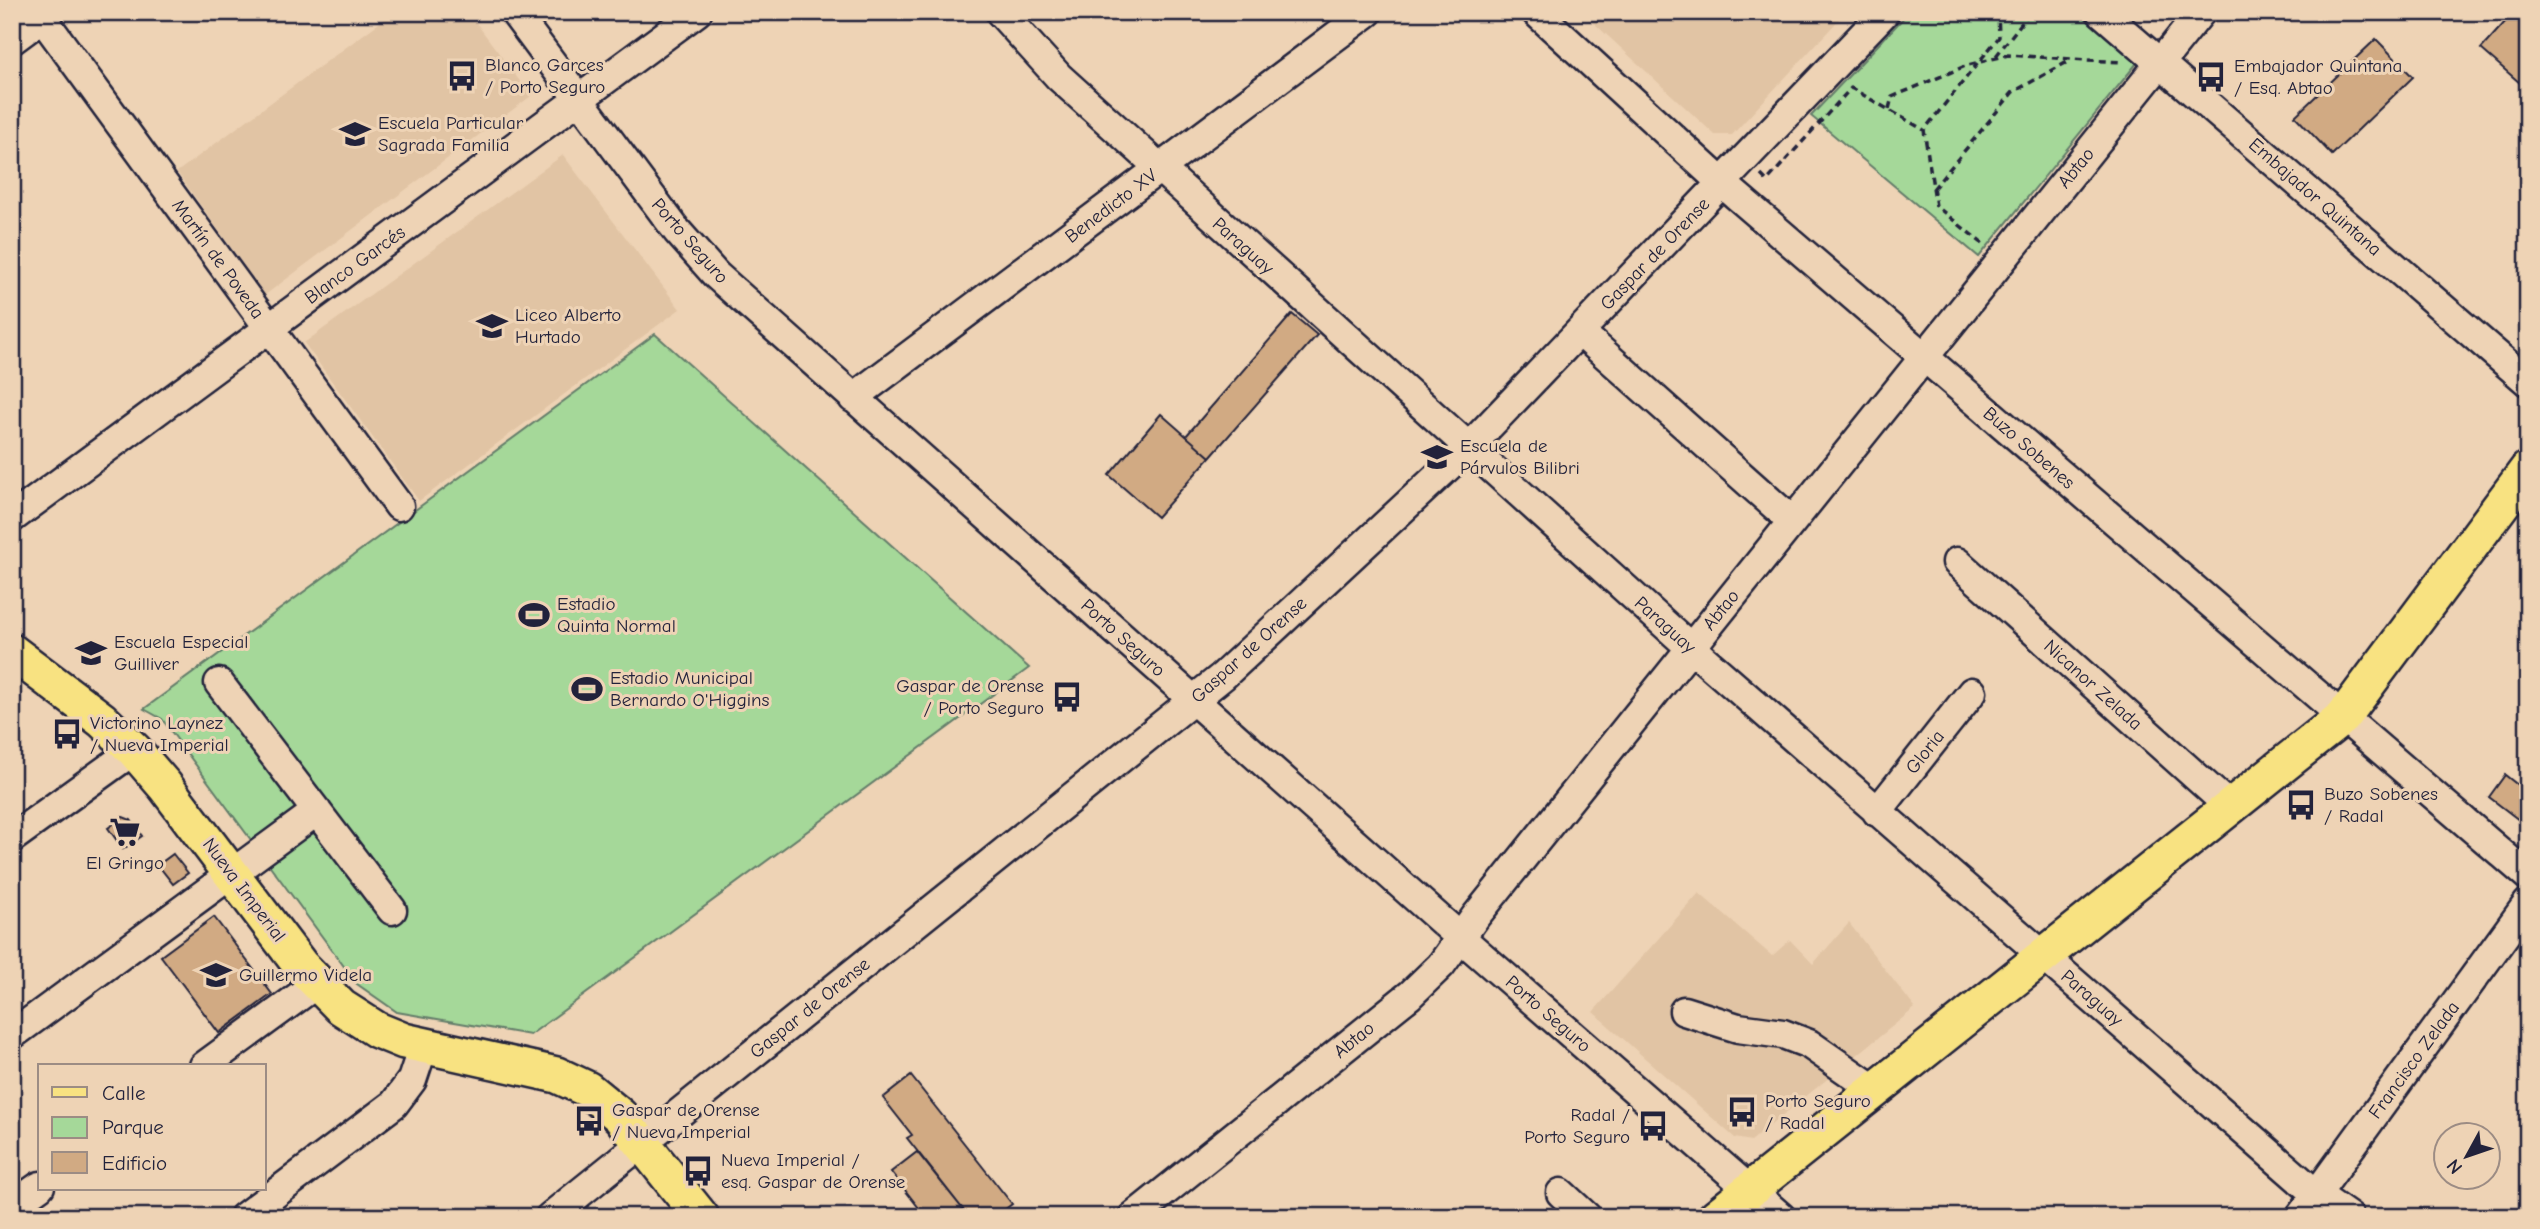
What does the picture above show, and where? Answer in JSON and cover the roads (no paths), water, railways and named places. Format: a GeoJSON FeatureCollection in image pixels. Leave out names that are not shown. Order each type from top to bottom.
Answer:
{"type":"FeatureCollection","features":[{"type":"Feature","properties":{"kind":"main road"},"geometry":{"type":"LineString","coordinates":[[1716,1217],[2343,717],[2528,470]]}},
{"type":"Feature","properties":{"kind":"main road","name":"Nueva Imperial"},"geometry":{"type":"LineString","coordinates":[[12,652],[102,720],[134,750],[316,984],[363,1022],[392,1037],[423,1047],[539,1070],[574,1082],[609,1104],[701,1217]]}},
{"type":"Feature","properties":{"kind":"street","name":"Porto Seguro"},"geometry":{"type":"LineString","coordinates":[[514,12],[704,262],[853,398],[1461,938],[1781,1217]]}},
{"type":"Feature","properties":{"kind":"street","name":"Blanco Garcés"},"geometry":{"type":"LineString","coordinates":[[12,518],[697,12]]}},
{"type":"Feature","properties":{"kind":"street","name":"Paraguay"},"geometry":{"type":"LineString","coordinates":[[1000,12],[1059,78],[1467,449],[1877,812],[2316,1194],[2349,1217]]}},
{"type":"Feature","properties":{"kind":"street","name":"Benedicto XV"},"geometry":{"type":"LineString","coordinates":[[853,398],[1368,12]]}},
{"type":"Feature","properties":{"kind":"street","name":"Buzo Sobenes"},"geometry":{"type":"LineString","coordinates":[[1536,12],[1722,183],[2528,876]]}},
{"type":"Feature","properties":{"kind":"street","name":"Gaspar de Orense"},"geometry":{"type":"LineString","coordinates":[[550,1217],[1194,700],[1467,449],[1885,12]]}},
{"type":"Feature","properties":{"kind":"street","name":"Embajador Quintana"},"geometry":{"type":"LineString","coordinates":[[2101,12],[2528,382]]}},
{"type":"Feature","properties":{"kind":"street","name":"Abtao"},"geometry":{"type":"LineString","coordinates":[[1133,1217],[1410,995],[1441,965],[2002,258],[2154,57],[2201,12]]}},
{"type":"Feature","properties":{"kind":"street"},"geometry":{"type":"LineString","coordinates":[[12,40],[43,14]]}},
{"type":"Feature","properties":{"kind":"street","name":"Martín de Poveda"},"geometry":{"type":"LineString","coordinates":[[43,14],[399,506]]}},
{"type":"Feature","properties":{"kind":"street"},"geometry":{"type":"LineString","coordinates":[[1580,332],[1792,521]]}},
{"type":"Feature","properties":{"kind":"street","name":"Nicanor Zelada"},"geometry":{"type":"LineString","coordinates":[[1957,562],[2230,807]]}},
{"type":"Feature","properties":{"kind":"street"},"geometry":{"type":"LineString","coordinates":[[219,683],[393,910]]}},
{"type":"Feature","properties":{"kind":"street","name":"Gloria"},"geometry":{"type":"LineString","coordinates":[[1877,812],[1972,692]]}},
{"type":"Feature","properties":{"kind":"street"},"geometry":{"type":"LineString","coordinates":[[12,838],[134,750]]}},
{"type":"Feature","properties":{"kind":"street"},"geometry":{"type":"LineString","coordinates":[[12,1035],[317,811]]}},
{"type":"Feature","properties":{"kind":"street","name":"Francisco Zelada"},"geometry":{"type":"LineString","coordinates":[[2300,1217],[2528,903]]}},
{"type":"Feature","properties":{"kind":"street"},"geometry":{"type":"LineString","coordinates":[[207,1064],[316,984]]}},
{"type":"Feature","properties":{"kind":"street"},"geometry":{"type":"LineString","coordinates":[[1684,1011],[1738,1028],[1783,1034],[1809,1044],[1875,1090]]}},
{"type":"Feature","properties":{"kind":"street"},"geometry":{"type":"LineString","coordinates":[[244,1217],[394,1104],[412,1080],[423,1047]]}},
{"type":"Feature","properties":{"kind":"street"},"geometry":{"type":"LineString","coordinates":[[12,1206],[38,1187]]}},
{"type":"Feature","properties":{"kind":"street"},"geometry":{"type":"LineString","coordinates":[[1561,1193],[1587,1217]]}},
{"type":"Feature","properties":{"kind":"place","name":"Blanco Garces / Porto Seguro"},"geometry":{"type":"Point","coordinates":[462,76]}},
{"type":"Feature","properties":{"kind":"place","name":"Embajador Quintana / Esq. Abtao"},"geometry":{"type":"Point","coordinates":[2211,77]}},
{"type":"Feature","properties":{"kind":"place","name":"Escuela Particular Sagrada Familia"},"geometry":{"type":"Point","coordinates":[355,134]}},
{"type":"Feature","properties":{"kind":"place","name":"Liceo Alberto Hurtado"},"geometry":{"type":"Point","coordinates":[492,326]}},
{"type":"Feature","properties":{"kind":"place","name":"Escuela de Párvulos Bilibri"},"geometry":{"type":"Point","coordinates":[1437,457]}},
{"type":"Feature","properties":{"kind":"place","name":"Estadio Quinta Normal"},"geometry":{"type":"Point","coordinates":[534,615]}},
{"type":"Feature","properties":{"kind":"place","name":"Escuela Especial Guilliver"},"geometry":{"type":"Point","coordinates":[91,653]}},
{"type":"Feature","properties":{"kind":"place","name":"Estadio Municipal Bernardo O'Higgins"},"geometry":{"type":"Point","coordinates":[587,689]}},
{"type":"Feature","properties":{"kind":"place","name":"Gaspar de Orense / Porto Seguro"},"geometry":{"type":"Point","coordinates":[1067,697]}},
{"type":"Feature","properties":{"kind":"place","name":"Victorino Laynez / Nueva Imperial"},"geometry":{"type":"Point","coordinates":[67,734]}},
{"type":"Feature","properties":{"kind":"place","name":"Buzo Sobenes / Radal"},"geometry":{"type":"Point","coordinates":[2301,805]}},
{"type":"Feature","properties":{"kind":"place","name":"El Gringo"},"geometry":{"type":"Point","coordinates":[125,832]}},
{"type":"Feature","properties":{"kind":"place","name":"Guillermo Videla"},"geometry":{"type":"Point","coordinates":[216,975]}},
{"type":"Feature","properties":{"kind":"place","name":"Porto Seguro / Radal"},"geometry":{"type":"Point","coordinates":[1742,1112]}},
{"type":"Feature","properties":{"kind":"place","name":"Gaspar de Orense / Nueva Imperial"},"geometry":{"type":"Point","coordinates":[589,1121]}},
{"type":"Feature","properties":{"kind":"place","name":"Radal / Porto Seguro"},"geometry":{"type":"Point","coordinates":[1653,1126]}},
{"type":"Feature","properties":{"kind":"place","name":"Nueva Imperial / esq. Gaspar de Orense"},"geometry":{"type":"Point","coordinates":[698,1171]}}]}
